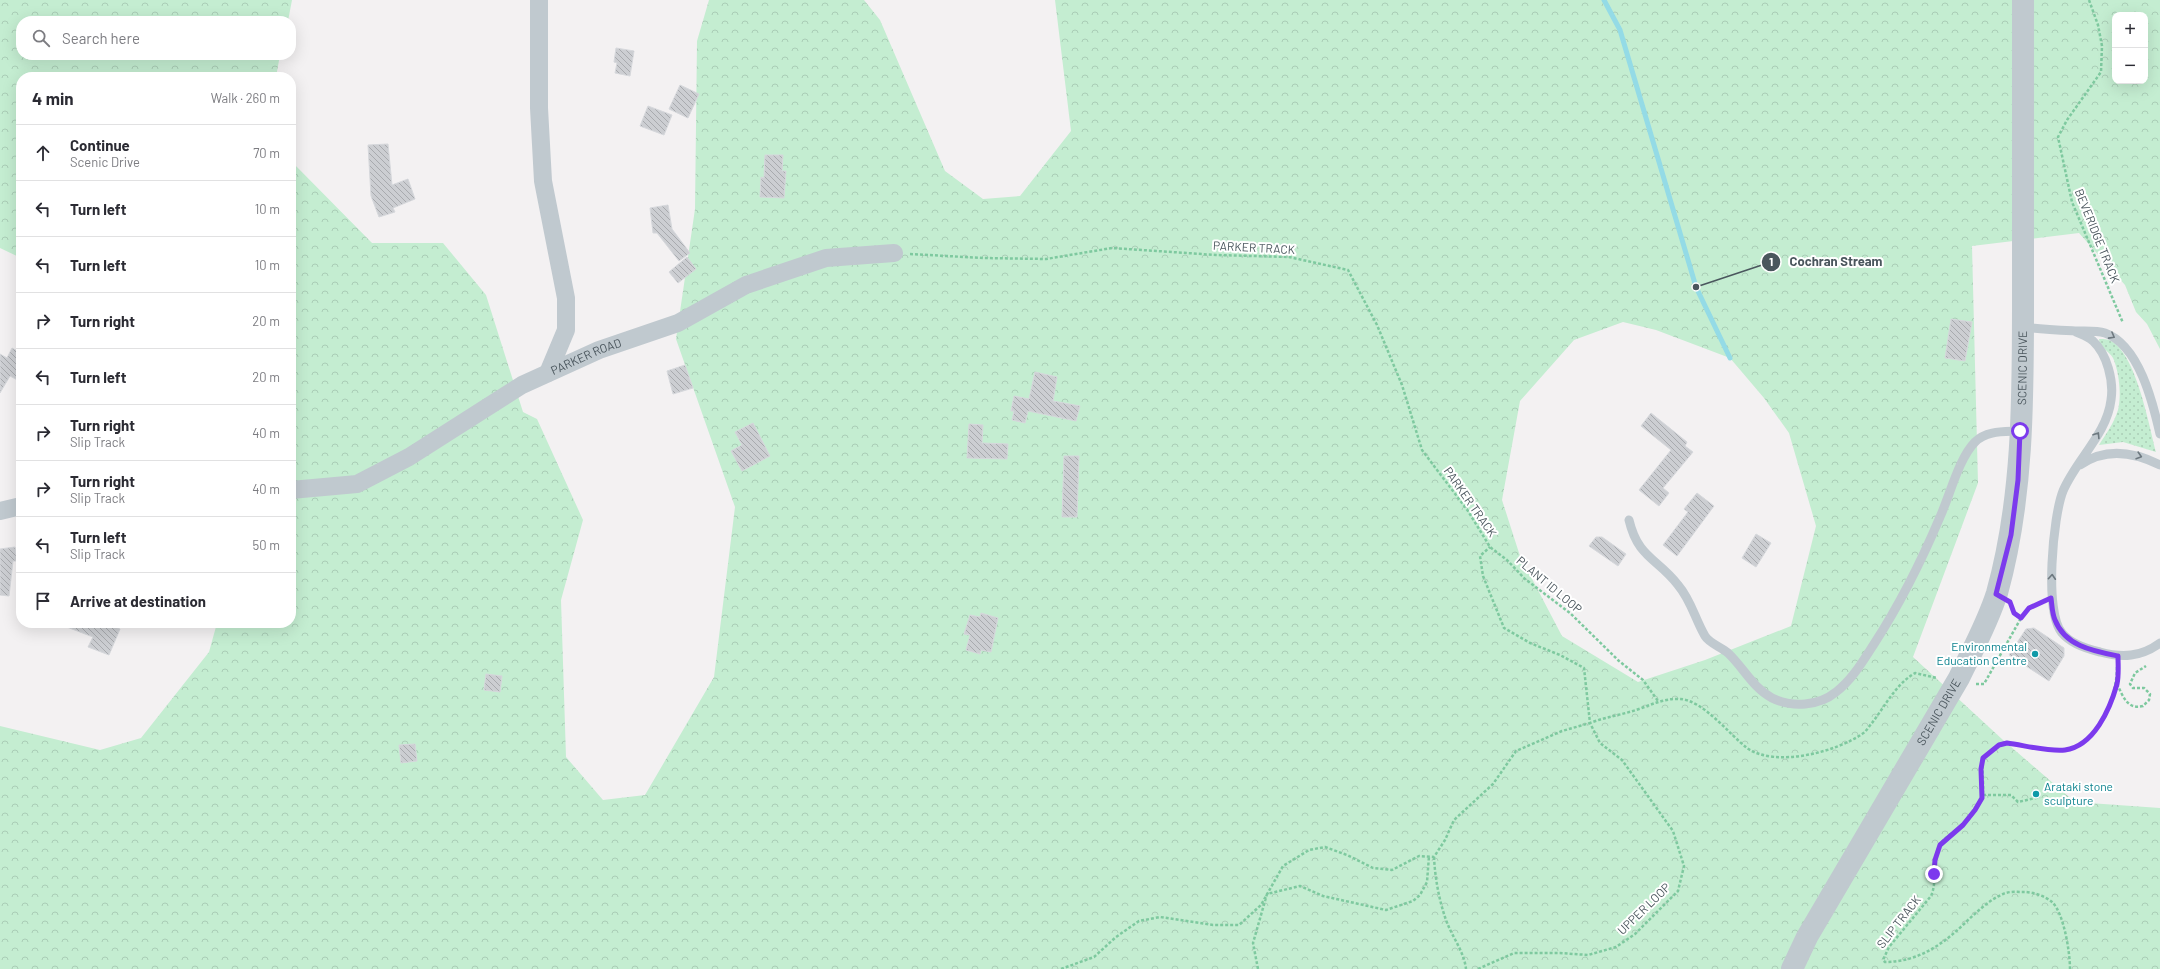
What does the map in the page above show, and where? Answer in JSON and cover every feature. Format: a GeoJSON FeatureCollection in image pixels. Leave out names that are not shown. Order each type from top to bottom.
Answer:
{"type":"FeatureCollection","features":[{"type":"Feature","properties":{"kind":"street"},"geometry":{"type":"LineString","coordinates":[[539,0],[539,108],[543,181],[566,298],[566,330],[548,373]]}},
{"type":"Feature","properties":{"kind":"street","name":"SCENIC DRIVE"},"geometry":{"type":"LineString","coordinates":[[1792,969],[1807,937],[1958,678],[1980,634],[1996,594],[2011,535],[2018,480],[2023,327],[2023,0]]}},
{"type":"Feature","properties":{"kind":"street","name":"PARKER ROAD"},"geometry":{"type":"LineString","coordinates":[[296,490],[357,484],[409,457],[522,385],[600,350],[678,323],[746,285],[826,258],[894,253]]}},
{"type":"Feature","properties":{"kind":"street"},"geometry":{"type":"LineString","coordinates":[[0,511],[16,507]]}},
{"type":"Feature","properties":{"kind":"lane"},"geometry":{"type":"LineString","coordinates":[[2023,327],[2104,332],[2116,338],[2126,348],[2136,362],[2156,418],[2160,434]]}},
{"type":"Feature","properties":{"kind":"lane"},"geometry":{"type":"LineString","coordinates":[[2074,331],[2084,335],[2096,345],[2112,381],[2111,400],[2107,419],[2076,468],[2064,491],[2056,519],[2051,598],[2054,619],[2062,633],[2074,643],[2088,649],[2118,656],[2139,654],[2160,643]]}},
{"type":"Feature","properties":{"kind":"lane"},"geometry":{"type":"LineString","coordinates":[[1629,520],[1633,537],[1645,554],[1678,584],[1692,606],[1706,637],[1727,653],[1763,692],[1774,699],[1806,704],[1821,701],[1836,693],[1850,679],[1895,611],[1915,574],[1967,451],[1984,435],[1995,432],[2020,431]]}},
{"type":"Feature","properties":{"kind":"lane"},"geometry":{"type":"LineString","coordinates":[[2076,468],[2089,458],[2121,452],[2140,456],[2160,465]]}},
{"type":"Feature","properties":{"kind":"path","name":"BEVERIDGE TRACK"},"geometry":{"type":"LineString","coordinates":[[2089,0],[2098,24],[2102,46],[2101,72],[2067,120],[2058,137],[2072,202],[2124,323]]}},
{"type":"Feature","properties":{"kind":"path","name":"PARKER TRACK"},"geometry":{"type":"LineString","coordinates":[[894,253],[983,258],[1046,259],[1112,248],[1216,256],[1289,257],[1348,270],[1380,331],[1402,384],[1422,450],[1468,511],[1490,547]]}},
{"type":"Feature","properties":{"kind":"path","name":"PLANT ID LOOP"},"geometry":{"type":"LineString","coordinates":[[1490,547],[1507,560],[1525,579],[1570,613],[1619,661],[1643,680],[1658,701]]}},
{"type":"Feature","properties":{"kind":"path"},"geometry":{"type":"LineString","coordinates":[[1490,547],[1480,556],[1483,576],[1504,628],[1530,643],[1560,655],[1584,668],[1590,723]]}},
{"type":"Feature","properties":{"kind":"path"},"geometry":{"type":"LineString","coordinates":[[1996,594],[2010,602],[2014,613],[2021,618]]}},
{"type":"Feature","properties":{"kind":"path"},"geometry":{"type":"LineString","coordinates":[[1971,684],[1984,684],[2021,618],[2029,608],[2051,598]]}},
{"type":"Feature","properties":{"kind":"path"},"geometry":{"type":"LineString","coordinates":[[2040,797],[2018,802],[2011,795],[1983,795],[1981,769],[1983,758],[1999,745],[2007,743],[2064,750],[2076,747],[2096,730],[2108,708],[2117,684],[2118,656]]}},
{"type":"Feature","properties":{"kind":"path"},"geometry":{"type":"LineString","coordinates":[[2117,684],[2128,704],[2133,707],[2143,706],[2147,703],[2150,697],[2148,691],[2144,688],[2135,689],[2130,684],[2135,673],[2147,665]]}},
{"type":"Feature","properties":{"kind":"path"},"geometry":{"type":"LineString","coordinates":[[1466,969],[1465,962],[1447,922],[1440,902],[1434,874],[1434,857],[1445,840],[1454,820],[1493,784],[1516,750],[1562,730],[1590,723],[1608,716],[1635,710],[1658,701],[1680,699],[1695,704],[1729,730],[1747,748],[1761,755],[1773,758],[1788,758],[1821,752],[1862,734],[1894,692],[1908,677],[1915,673],[1940,678]]}},
{"type":"Feature","properties":{"kind":"path","name":"UPPER LOOP"},"geometry":{"type":"LineString","coordinates":[[1478,969],[1514,953],[1560,953],[1588,955],[1616,947],[1634,934],[1678,892],[1684,866],[1673,831],[1622,760],[1600,743],[1590,723]]}},
{"type":"Feature","properties":{"kind":"path","name":"SLIP TRACK"},"geometry":{"type":"LineString","coordinates":[[1983,795],[1975,810],[1963,825],[1940,845],[1935,860],[1935,888],[1931,896],[1889,947],[1883,960],[1885,962],[1905,961],[1923,954],[1944,942],[1982,907],[2004,893],[2030,892],[2040,895],[2053,903],[2060,916],[2066,940],[2070,969]]}},
{"type":"Feature","properties":{"kind":"path"},"geometry":{"type":"LineString","coordinates":[[1061,969],[1094,957],[1116,937],[1139,921],[1160,917],[1213,924],[1239,924],[1261,905],[1283,866],[1309,850],[1325,847],[1347,855],[1374,868],[1392,870],[1419,856],[1434,857]]}},
{"type":"Feature","properties":{"kind":"path"},"geometry":{"type":"LineString","coordinates":[[1268,894],[1300,886],[1323,896],[1386,910],[1413,901],[1420,895],[1427,882],[1429,856]]}},
{"type":"Feature","properties":{"kind":"path"},"geometry":{"type":"LineString","coordinates":[[1258,969],[1253,943],[1268,894]]}},
{"type":"Feature","properties":{"kind":"green space"},"geometry":{"type":"Polygon","coordinates":[[[0,0],[292,0],[289,16],[16,16],[16,60],[279,60],[277,72],[16,72],[16,256],[0,248],[0,0]]]}},
{"type":"Feature","properties":{"kind":"green space"},"geometry":{"type":"Polygon","coordinates":[[[709,0],[864,0],[880,20],[945,171],[983,199],[1020,196],[1071,131],[1055,0],[2160,0],[2160,349],[2147,324],[2136,312],[2125,285],[2079,233],[1972,246],[1978,483],[1913,657],[2003,740],[2075,802],[2160,808],[2160,969],[0,969],[0,726],[100,750],[141,738],[209,652],[216,628],[296,628],[296,166],[372,243],[443,243],[486,295],[523,412],[537,419],[583,520],[561,600],[566,757],[603,800],[645,795],[714,677],[735,507],[676,339],[695,209],[697,41],[709,0]],[[1623,322],[1574,340],[1520,401],[1502,500],[1520,556],[1562,636],[1638,682],[1705,660],[1791,626],[1816,526],[1789,433],[1764,398],[1730,358],[1656,330],[1623,322]]]}},
{"type":"Feature","properties":{"kind":"green space"},"geometry":{"type":"Polygon","coordinates":[[[2099,339],[2107,339],[2111,341],[2120,348],[2128,360],[2140,391],[2156,452],[2123,442],[2099,445],[2110,428],[2118,410],[2120,391],[2117,370],[2113,358],[2102,347],[2099,339]]]}},
{"type":"Feature","properties":{"kind":"building"},"geometry":{"type":"Polygon","coordinates":[[[616,48],[634,51],[630,76],[615,73],[617,63],[614,62],[616,48]]]}},
{"type":"Feature","properties":{"kind":"building"},"geometry":{"type":"Polygon","coordinates":[[[680,85],[699,94],[688,118],[669,109],[680,85]]]}},
{"type":"Feature","properties":{"kind":"building"},"geometry":{"type":"Polygon","coordinates":[[[648,106],[672,115],[664,135],[640,126],[648,106]]]}},
{"type":"Feature","properties":{"kind":"building"},"geometry":{"type":"Polygon","coordinates":[[[388,144],[392,185],[408,179],[415,199],[393,208],[395,212],[379,217],[371,196],[368,145],[388,144]]]}},
{"type":"Feature","properties":{"kind":"building"},"geometry":{"type":"Polygon","coordinates":[[[765,155],[783,155],[782,171],[786,171],[784,198],[760,197],[761,177],[764,178],[765,155]]]}},
{"type":"Feature","properties":{"kind":"building"},"geometry":{"type":"Polygon","coordinates":[[[668,205],[672,229],[690,253],[679,261],[657,233],[653,233],[650,208],[668,205]]]}},
{"type":"Feature","properties":{"kind":"building"},"geometry":{"type":"Polygon","coordinates":[[[687,257],[696,269],[678,283],[669,272],[687,257]]]}},
{"type":"Feature","properties":{"kind":"building"},"geometry":{"type":"Polygon","coordinates":[[[1951,319],[1972,322],[1965,361],[1945,358],[1951,319]]]}},
{"type":"Feature","properties":{"kind":"building"},"geometry":{"type":"Polygon","coordinates":[[[12,348],[16,350],[16,379],[10,376],[0,393],[0,354],[7,358],[12,348]]]}},
{"type":"Feature","properties":{"kind":"building"},"geometry":{"type":"Polygon","coordinates":[[[685,365],[693,388],[673,394],[667,371],[685,365]]]}},
{"type":"Feature","properties":{"kind":"building"},"geometry":{"type":"Polygon","coordinates":[[[1035,372],[1057,377],[1053,401],[1080,406],[1076,421],[1028,411],[1025,423],[1012,420],[1014,411],[1011,411],[1014,396],[1029,399],[1035,372]]]}},
{"type":"Feature","properties":{"kind":"building"},"geometry":{"type":"Polygon","coordinates":[[[1651,413],[1687,442],[1685,446],[1693,452],[1663,488],[1669,493],[1659,506],[1639,490],[1671,450],[1641,426],[1651,413]]]}},
{"type":"Feature","properties":{"kind":"building"},"geometry":{"type":"Polygon","coordinates":[[[753,423],[770,456],[742,471],[731,451],[742,445],[735,432],[753,423]]]}},
{"type":"Feature","properties":{"kind":"building"},"geometry":{"type":"Polygon","coordinates":[[[969,424],[983,425],[982,443],[1008,444],[1007,459],[967,458],[969,424]]]}},
{"type":"Feature","properties":{"kind":"building"},"geometry":{"type":"Polygon","coordinates":[[[1064,456],[1079,456],[1077,517],[1062,517],[1064,456]]]}},
{"type":"Feature","properties":{"kind":"building"},"geometry":{"type":"Polygon","coordinates":[[[1697,493],[1714,506],[1677,556],[1663,545],[1688,512],[1684,509],[1697,493]]]}},
{"type":"Feature","properties":{"kind":"building"},"geometry":{"type":"Polygon","coordinates":[[[1756,534],[1771,543],[1756,567],[1742,558],[1756,534]]]}},
{"type":"Feature","properties":{"kind":"building"},"geometry":{"type":"Polygon","coordinates":[[[1596,537],[1602,537],[1626,554],[1618,566],[1589,546],[1596,537]]]}},
{"type":"Feature","properties":{"kind":"building"},"geometry":{"type":"Polygon","coordinates":[[[15,547],[16,561],[13,561],[9,596],[0,595],[0,549],[15,547]]]}},
{"type":"Feature","properties":{"kind":"building"},"geometry":{"type":"Polygon","coordinates":[[[981,613],[998,618],[991,652],[981,650],[980,654],[966,650],[970,635],[964,634],[970,615],[980,617],[981,613]]]}},
{"type":"Feature","properties":{"kind":"building"},"geometry":{"type":"Polygon","coordinates":[[[69,628],[120,629],[109,655],[88,647],[93,637],[69,628]]]}},
{"type":"Feature","properties":{"kind":"building","name":"Environmental Education Centre"},"geometry":{"type":"Polygon","coordinates":[[[2034,628],[2064,648],[2064,656],[2049,681],[2009,655],[2026,629],[2034,628]]]}},
{"type":"Feature","properties":{"kind":"building"},"geometry":{"type":"Polygon","coordinates":[[[486,674],[502,676],[500,692],[484,690],[486,674]]]}},
{"type":"Feature","properties":{"kind":"building"},"geometry":{"type":"Polygon","coordinates":[[[415,744],[417,761],[401,763],[399,745],[415,744]]]}},
{"type":"Feature","properties":{"kind":"waterway"},"geometry":{"type":"LineString","coordinates":[[1604,0],[1620,30],[1696,287],[1730,358]]}},
{"type":"Feature","properties":{"kind":"place","name":"Cochran Stream"},"geometry":{"type":"Point","coordinates":[1696,287]}},
{"type":"Feature","properties":{"kind":"place","name":"Environmental Education Centre"},"geometry":{"type":"Point","coordinates":[2035,654]}},
{"type":"Feature","properties":{"kind":"place","name":"Arataki stone sculpture"},"geometry":{"type":"Point","coordinates":[2036,794]}},
{"type":"Feature","properties":{"kind":"route"},"geometry":{"type":"LineString","coordinates":[[1934,874],[1935,860],[1940,845],[1952,832],[1963,825],[1982,798],[1981,769],[1983,758],[1999,745],[2007,743],[2064,750],[2076,747],[2096,730],[2108,708],[2117,684],[2118,656],[2088,649],[2074,643],[2062,633],[2054,619],[2051,598],[2029,608],[2021,618],[2012,611],[2010,602],[1996,594],[2011,535],[2018,480],[2020,431]]}}]}
